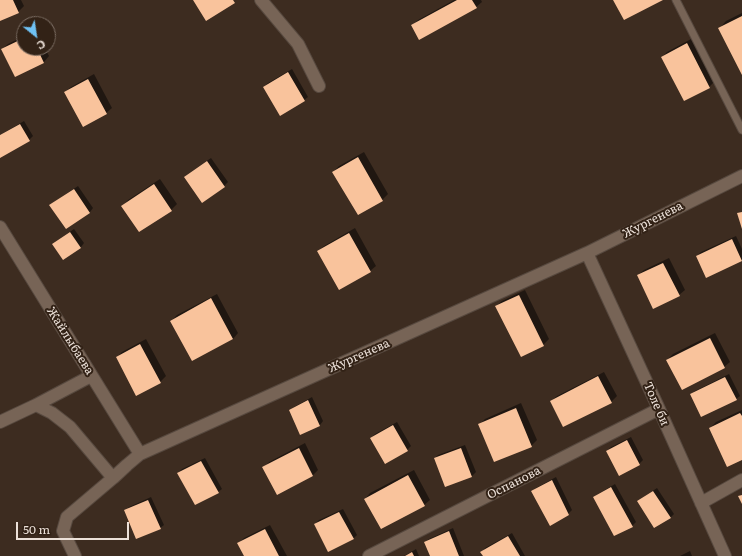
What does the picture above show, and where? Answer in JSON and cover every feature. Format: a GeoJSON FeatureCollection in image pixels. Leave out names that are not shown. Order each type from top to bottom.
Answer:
{"type":"FeatureCollection","features":[{"type":"Feature","properties":{"kind":"street"},"geometry":{"type":"LineString","coordinates":[[260,0],[298,44],[320,86]]}},
{"type":"Feature","properties":{"kind":"street","name":"Жургенева"},"geometry":{"type":"LineString","coordinates":[[76,556],[63,531],[67,517],[140,454],[586,253],[742,176]]}},
{"type":"Feature","properties":{"kind":"street","name":"Жайлыбаева"},"geometry":{"type":"LineString","coordinates":[[0,227],[140,454]]}},
{"type":"Feature","properties":{"kind":"street","name":"Толе би"},"geometry":{"type":"LineString","coordinates":[[586,253],[659,409],[725,556]]}},
{"type":"Feature","properties":{"kind":"street"},"geometry":{"type":"LineString","coordinates":[[0,422],[92,376]]}},
{"type":"Feature","properties":{"kind":"street"},"geometry":{"type":"LineString","coordinates":[[36,405],[52,413],[70,427],[113,478]]}},
{"type":"Feature","properties":{"kind":"street","name":"Оспанова"},"geometry":{"type":"LineString","coordinates":[[369,556],[659,409]]}},
{"type":"Feature","properties":{"kind":"street"},"geometry":{"type":"LineString","coordinates":[[701,503],[742,480]]}},
{"type":"Feature","properties":{"kind":"lane"},"geometry":{"type":"LineString","coordinates":[[676,0],[742,130]]}},
{"type":"Feature","properties":{"kind":"building"},"geometry":{"type":"Polygon","coordinates":[[[0,0],[13,0],[19,13],[0,21],[0,0]]]}},
{"type":"Feature","properties":{"kind":"building"},"geometry":{"type":"Polygon","coordinates":[[[193,0],[233,0],[235,3],[206,21],[193,0]]]}},
{"type":"Feature","properties":{"kind":"building"},"geometry":{"type":"Polygon","coordinates":[[[457,0],[472,0],[477,8],[419,40],[411,25],[457,0]]]}},
{"type":"Feature","properties":{"kind":"building"},"geometry":{"type":"Polygon","coordinates":[[[613,0],[663,0],[624,20],[613,0]]]}},
{"type":"Feature","properties":{"kind":"building"},"geometry":{"type":"Polygon","coordinates":[[[742,16],[742,75],[718,28],[742,16]]]}},
{"type":"Feature","properties":{"kind":"building"},"geometry":{"type":"Polygon","coordinates":[[[16,42],[16,56],[41,56],[44,63],[15,77],[1,49],[16,42]]]}},
{"type":"Feature","properties":{"kind":"building"},"geometry":{"type":"Polygon","coordinates":[[[687,43],[710,88],[684,101],[661,57],[687,43]]]}},
{"type":"Feature","properties":{"kind":"building"},"geometry":{"type":"Polygon","coordinates":[[[288,72],[305,101],[280,116],[263,87],[288,72]]]}},
{"type":"Feature","properties":{"kind":"building"},"geometry":{"type":"Polygon","coordinates":[[[88,79],[107,114],[83,127],[64,92],[88,79]]]}},
{"type":"Feature","properties":{"kind":"building"},"geometry":{"type":"Polygon","coordinates":[[[20,124],[30,141],[0,158],[0,135],[20,124]]]}},
{"type":"Feature","properties":{"kind":"building"},"geometry":{"type":"Polygon","coordinates":[[[358,157],[383,201],[358,215],[332,172],[358,157]]]}},
{"type":"Feature","properties":{"kind":"building"},"geometry":{"type":"Polygon","coordinates":[[[207,161],[225,187],[202,203],[184,177],[207,161]]]}},
{"type":"Feature","properties":{"kind":"building"},"geometry":{"type":"Polygon","coordinates":[[[154,184],[172,211],[139,232],[121,206],[154,184]]]}},
{"type":"Feature","properties":{"kind":"building"},"geometry":{"type":"Polygon","coordinates":[[[74,189],[90,213],[66,229],[49,205],[74,189]]]}},
{"type":"Feature","properties":{"kind":"building"},"geometry":{"type":"Polygon","coordinates":[[[742,212],[742,229],[737,213],[742,212]]]}},
{"type":"Feature","properties":{"kind":"building"},"geometry":{"type":"Polygon","coordinates":[[[70,232],[81,248],[63,260],[52,244],[70,232]]]}},
{"type":"Feature","properties":{"kind":"building"},"geometry":{"type":"Polygon","coordinates":[[[349,233],[371,272],[339,290],[317,251],[349,233]]]}},
{"type":"Feature","properties":{"kind":"building"},"geometry":{"type":"Polygon","coordinates":[[[732,239],[742,261],[706,278],[696,256],[732,239]]]}},
{"type":"Feature","properties":{"kind":"building"},"geometry":{"type":"Polygon","coordinates":[[[663,263],[680,296],[653,309],[637,275],[663,263]]]}},
{"type":"Feature","properties":{"kind":"building"},"geometry":{"type":"Polygon","coordinates":[[[519,295],[544,346],[521,357],[495,306],[519,295]]]}},
{"type":"Feature","properties":{"kind":"building"},"geometry":{"type":"Polygon","coordinates":[[[211,298],[233,339],[192,361],[170,321],[211,298]]]}},
{"type":"Feature","properties":{"kind":"building"},"geometry":{"type":"Polygon","coordinates":[[[710,338],[725,368],[682,390],[666,360],[710,338]]]}},
{"type":"Feature","properties":{"kind":"building"},"geometry":{"type":"Polygon","coordinates":[[[140,344],[161,383],[136,396],[116,357],[140,344]]]}},
{"type":"Feature","properties":{"kind":"building"},"geometry":{"type":"Polygon","coordinates":[[[598,376],[612,403],[563,427],[550,401],[598,376]]]}},
{"type":"Feature","properties":{"kind":"building"},"geometry":{"type":"Polygon","coordinates":[[[725,377],[737,400],[701,417],[690,394],[725,377]]]}},
{"type":"Feature","properties":{"kind":"building"},"geometry":{"type":"Polygon","coordinates":[[[308,400],[320,426],[300,435],[289,410],[308,400]]]}},
{"type":"Feature","properties":{"kind":"building"},"geometry":{"type":"Polygon","coordinates":[[[516,408],[532,447],[494,462],[478,424],[516,408]]]}},
{"type":"Feature","properties":{"kind":"building"},"geometry":{"type":"Polygon","coordinates":[[[740,413],[742,416],[742,460],[727,467],[709,428],[740,413]]]}},
{"type":"Feature","properties":{"kind":"building"},"geometry":{"type":"Polygon","coordinates":[[[393,425],[408,451],[385,464],[370,438],[393,425]]]}},
{"type":"Feature","properties":{"kind":"building"},"geometry":{"type":"Polygon","coordinates":[[[627,440],[640,465],[619,476],[606,451],[627,440]]]}},
{"type":"Feature","properties":{"kind":"building"},"geometry":{"type":"Polygon","coordinates":[[[299,448],[313,476],[277,495],[262,467],[299,448]]]}},
{"type":"Feature","properties":{"kind":"building"},"geometry":{"type":"Polygon","coordinates":[[[461,448],[472,477],[445,487],[434,458],[461,448]]]}},
{"type":"Feature","properties":{"kind":"building"},"geometry":{"type":"Polygon","coordinates":[[[201,461],[219,493],[195,505],[177,473],[201,461]]]}},
{"type":"Feature","properties":{"kind":"building"},"geometry":{"type":"Polygon","coordinates":[[[408,475],[425,506],[381,529],[364,499],[408,475]]]}},
{"type":"Feature","properties":{"kind":"building"},"geometry":{"type":"Polygon","coordinates":[[[552,480],[569,515],[550,526],[531,491],[552,480]]]}},
{"type":"Feature","properties":{"kind":"building"},"geometry":{"type":"Polygon","coordinates":[[[611,487],[633,527],[614,536],[593,497],[611,487]]]}},
{"type":"Feature","properties":{"kind":"building"},"geometry":{"type":"Polygon","coordinates":[[[653,491],[671,518],[654,528],[637,501],[653,491]]]}},
{"type":"Feature","properties":{"kind":"building"},"geometry":{"type":"Polygon","coordinates":[[[742,495],[742,504],[738,496],[742,495]]]}},
{"type":"Feature","properties":{"kind":"building"},"geometry":{"type":"Polygon","coordinates":[[[148,500],[161,529],[136,539],[124,510],[148,500]]]}},
{"type":"Feature","properties":{"kind":"building"},"geometry":{"type":"Polygon","coordinates":[[[339,512],[354,539],[328,552],[314,524],[339,512]]]}},
{"type":"Feature","properties":{"kind":"building"},"geometry":{"type":"Polygon","coordinates":[[[265,529],[279,556],[244,556],[237,543],[265,529]]]}},
{"type":"Feature","properties":{"kind":"building"},"geometry":{"type":"Polygon","coordinates":[[[449,531],[459,556],[430,556],[424,542],[449,531]]]}},
{"type":"Feature","properties":{"kind":"building"},"geometry":{"type":"Polygon","coordinates":[[[508,536],[520,556],[483,556],[480,552],[508,536]]]}},
{"type":"Feature","properties":{"kind":"building"},"geometry":{"type":"Polygon","coordinates":[[[412,552],[414,556],[405,556],[412,552]]]}}]}
